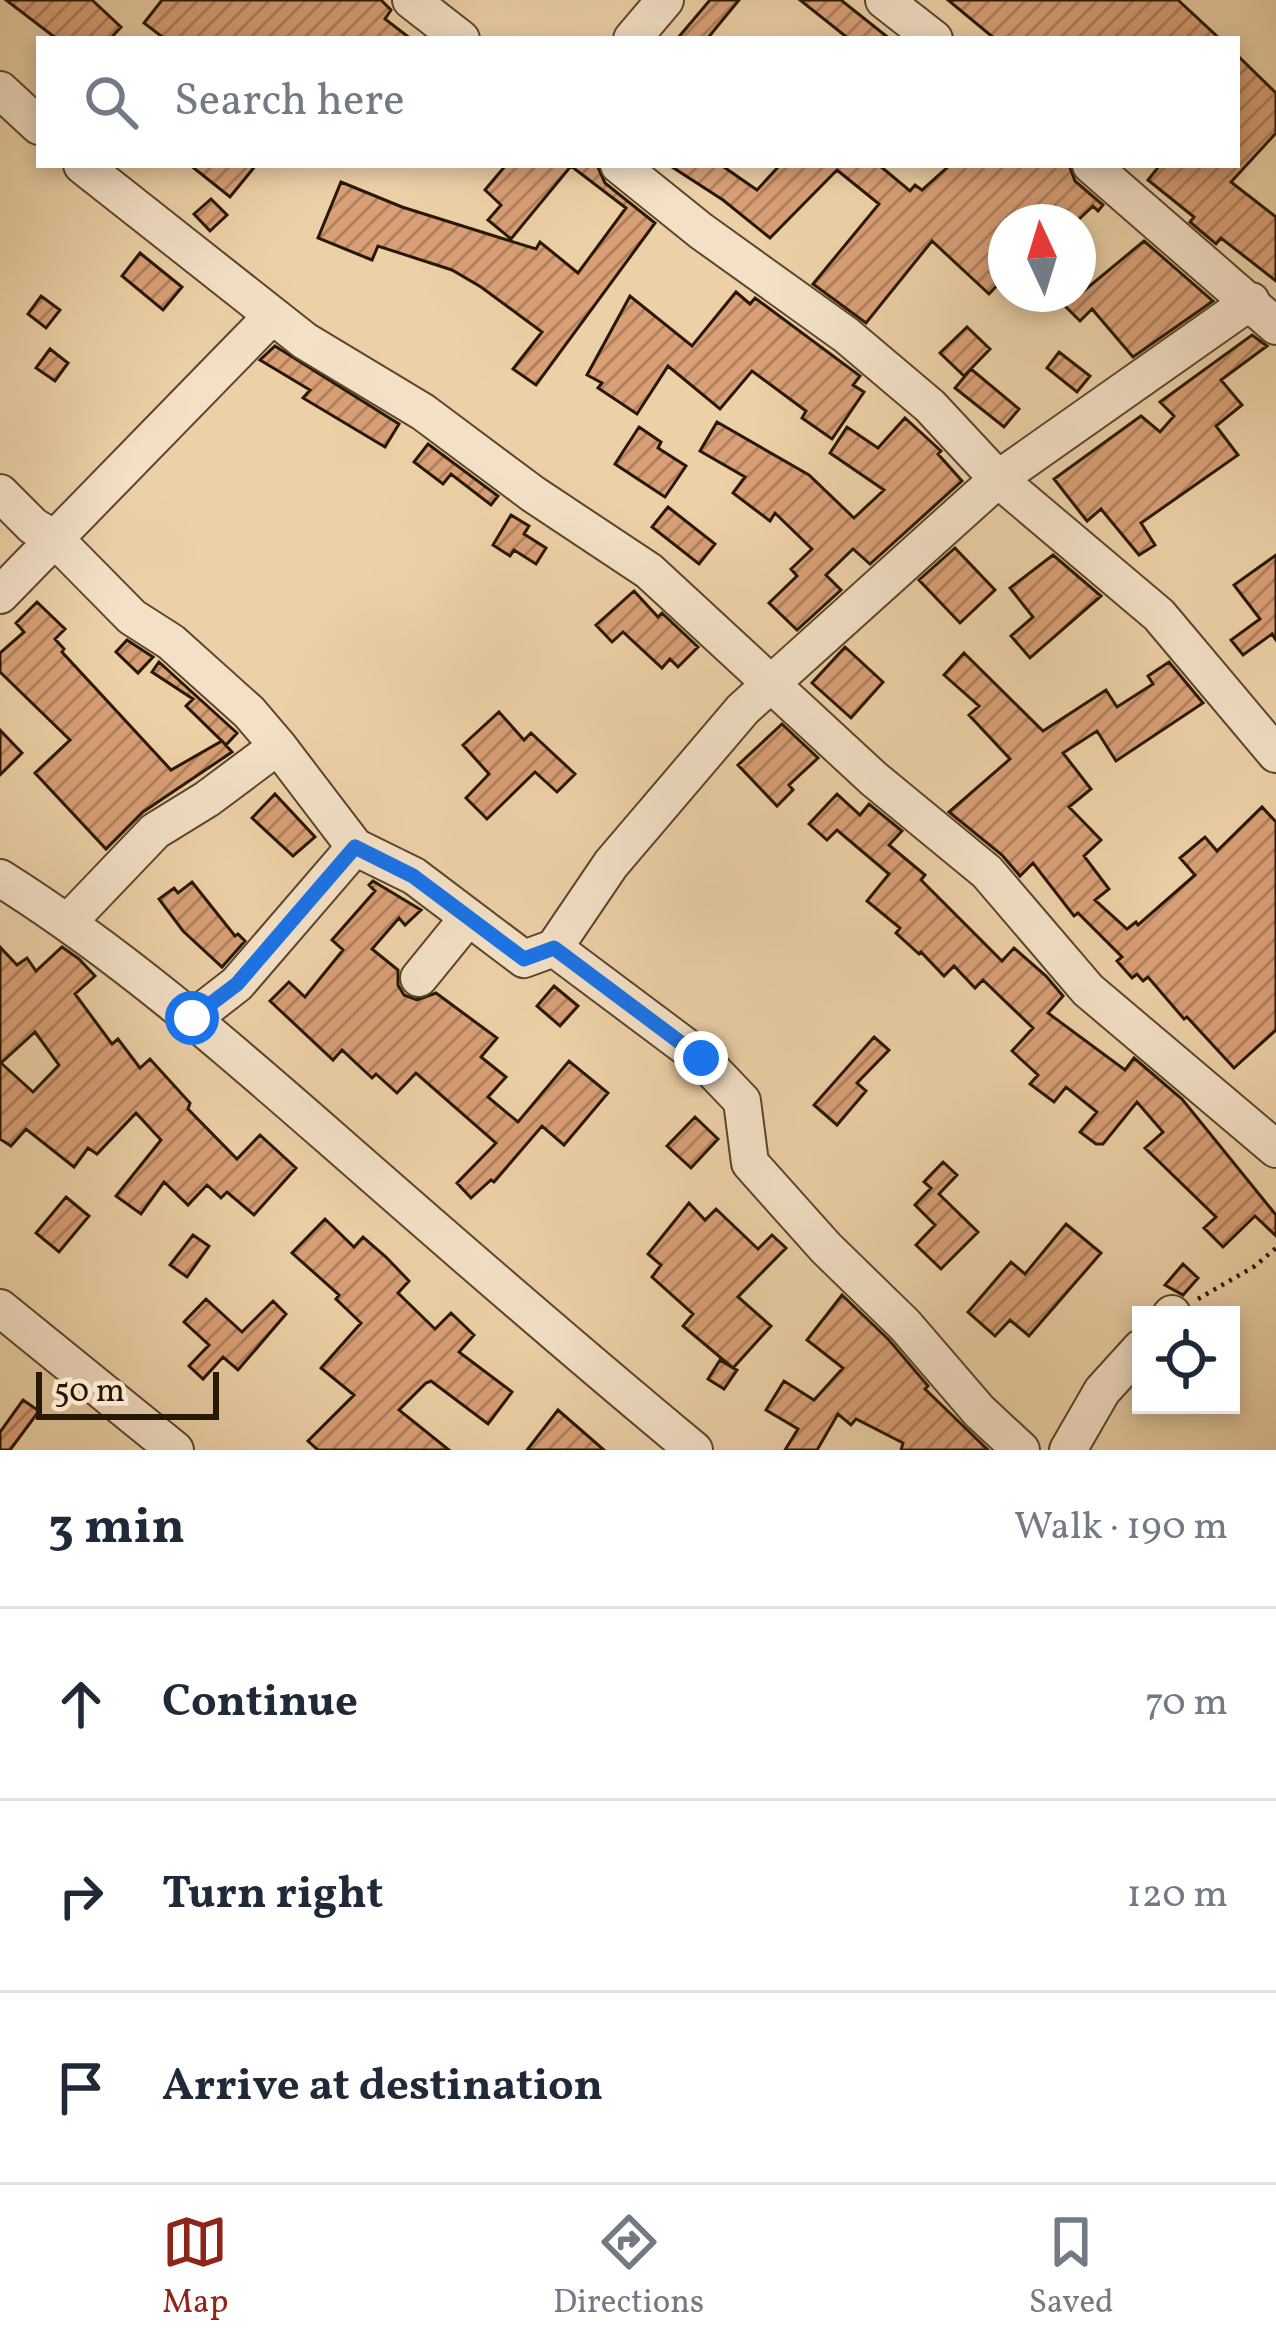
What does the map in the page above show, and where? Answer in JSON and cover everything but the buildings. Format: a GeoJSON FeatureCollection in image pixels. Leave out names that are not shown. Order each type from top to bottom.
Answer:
{"type":"FeatureCollection","features":[{"type":"Feature","properties":{"kind":"street"},"geometry":{"type":"LineString","coordinates":[[411,0],[457,36]]}},
{"type":"Feature","properties":{"kind":"street"},"geometry":{"type":"LineString","coordinates":[[635,36],[665,0]]}},
{"type":"Feature","properties":{"kind":"street"},"geometry":{"type":"LineString","coordinates":[[884,0],[930,36]]}},
{"type":"Feature","properties":{"kind":"street"},"geometry":{"type":"LineString","coordinates":[[0,90],[36,123]]}},
{"type":"Feature","properties":{"kind":"street"},"geometry":{"type":"LineString","coordinates":[[86,168],[304,340],[423,412],[532,494],[649,572],[874,779],[987,872],[1088,990],[1276,1149]]}},
{"type":"Feature","properties":{"kind":"street"},"geometry":{"type":"LineString","coordinates":[[624,168],[701,231],[846,335],[930,406],[998,478],[1159,615],[1276,754]]}},
{"type":"Feature","properties":{"kind":"street"},"geometry":{"type":"LineString","coordinates":[[0,493],[33,526],[56,540],[132,617],[171,642],[249,712],[355,847],[413,876],[524,959],[554,948],[611,864],[743,710],[998,478],[1264,313],[1095,168]]}},
{"type":"Feature","properties":{"kind":"street"},"geometry":{"type":"LineString","coordinates":[[0,596],[272,316]]}},
{"type":"Feature","properties":{"kind":"street"},"geometry":{"type":"LineString","coordinates":[[69,921],[155,831],[207,800],[278,746]]}},
{"type":"Feature","properties":{"kind":"street"},"geometry":{"type":"LineString","coordinates":[[192,1018],[237,984],[355,847]]}},
{"type":"Feature","properties":{"kind":"street"},"geometry":{"type":"LineString","coordinates":[[0,878],[69,921],[192,1018],[694,1450]]}},
{"type":"Feature","properties":{"kind":"street"},"geometry":{"type":"LineString","coordinates":[[419,978],[467,919]]}},
{"type":"Feature","properties":{"kind":"street"},"geometry":{"type":"LineString","coordinates":[[554,948],[701,1058],[742,1101],[750,1163],[904,1325],[979,1412],[1021,1450]]}},
{"type":"Feature","properties":{"kind":"street"},"geometry":{"type":"LineString","coordinates":[[0,1308],[176,1450]]}},
{"type":"Feature","properties":{"kind":"street"},"geometry":{"type":"LineString","coordinates":[[1068,1450],[1102,1391],[1132,1358]]}},
{"type":"Feature","properties":{"kind":"path"},"geometry":{"type":"LineString","coordinates":[[1185,1306],[1255,1266],[1276,1248]]}},
{"type":"Feature","properties":{"kind":"route"},"geometry":{"type":"LineString","coordinates":[[192,1018],[237,984],[355,847],[413,876],[524,959],[554,948],[701,1058]]}}]}
